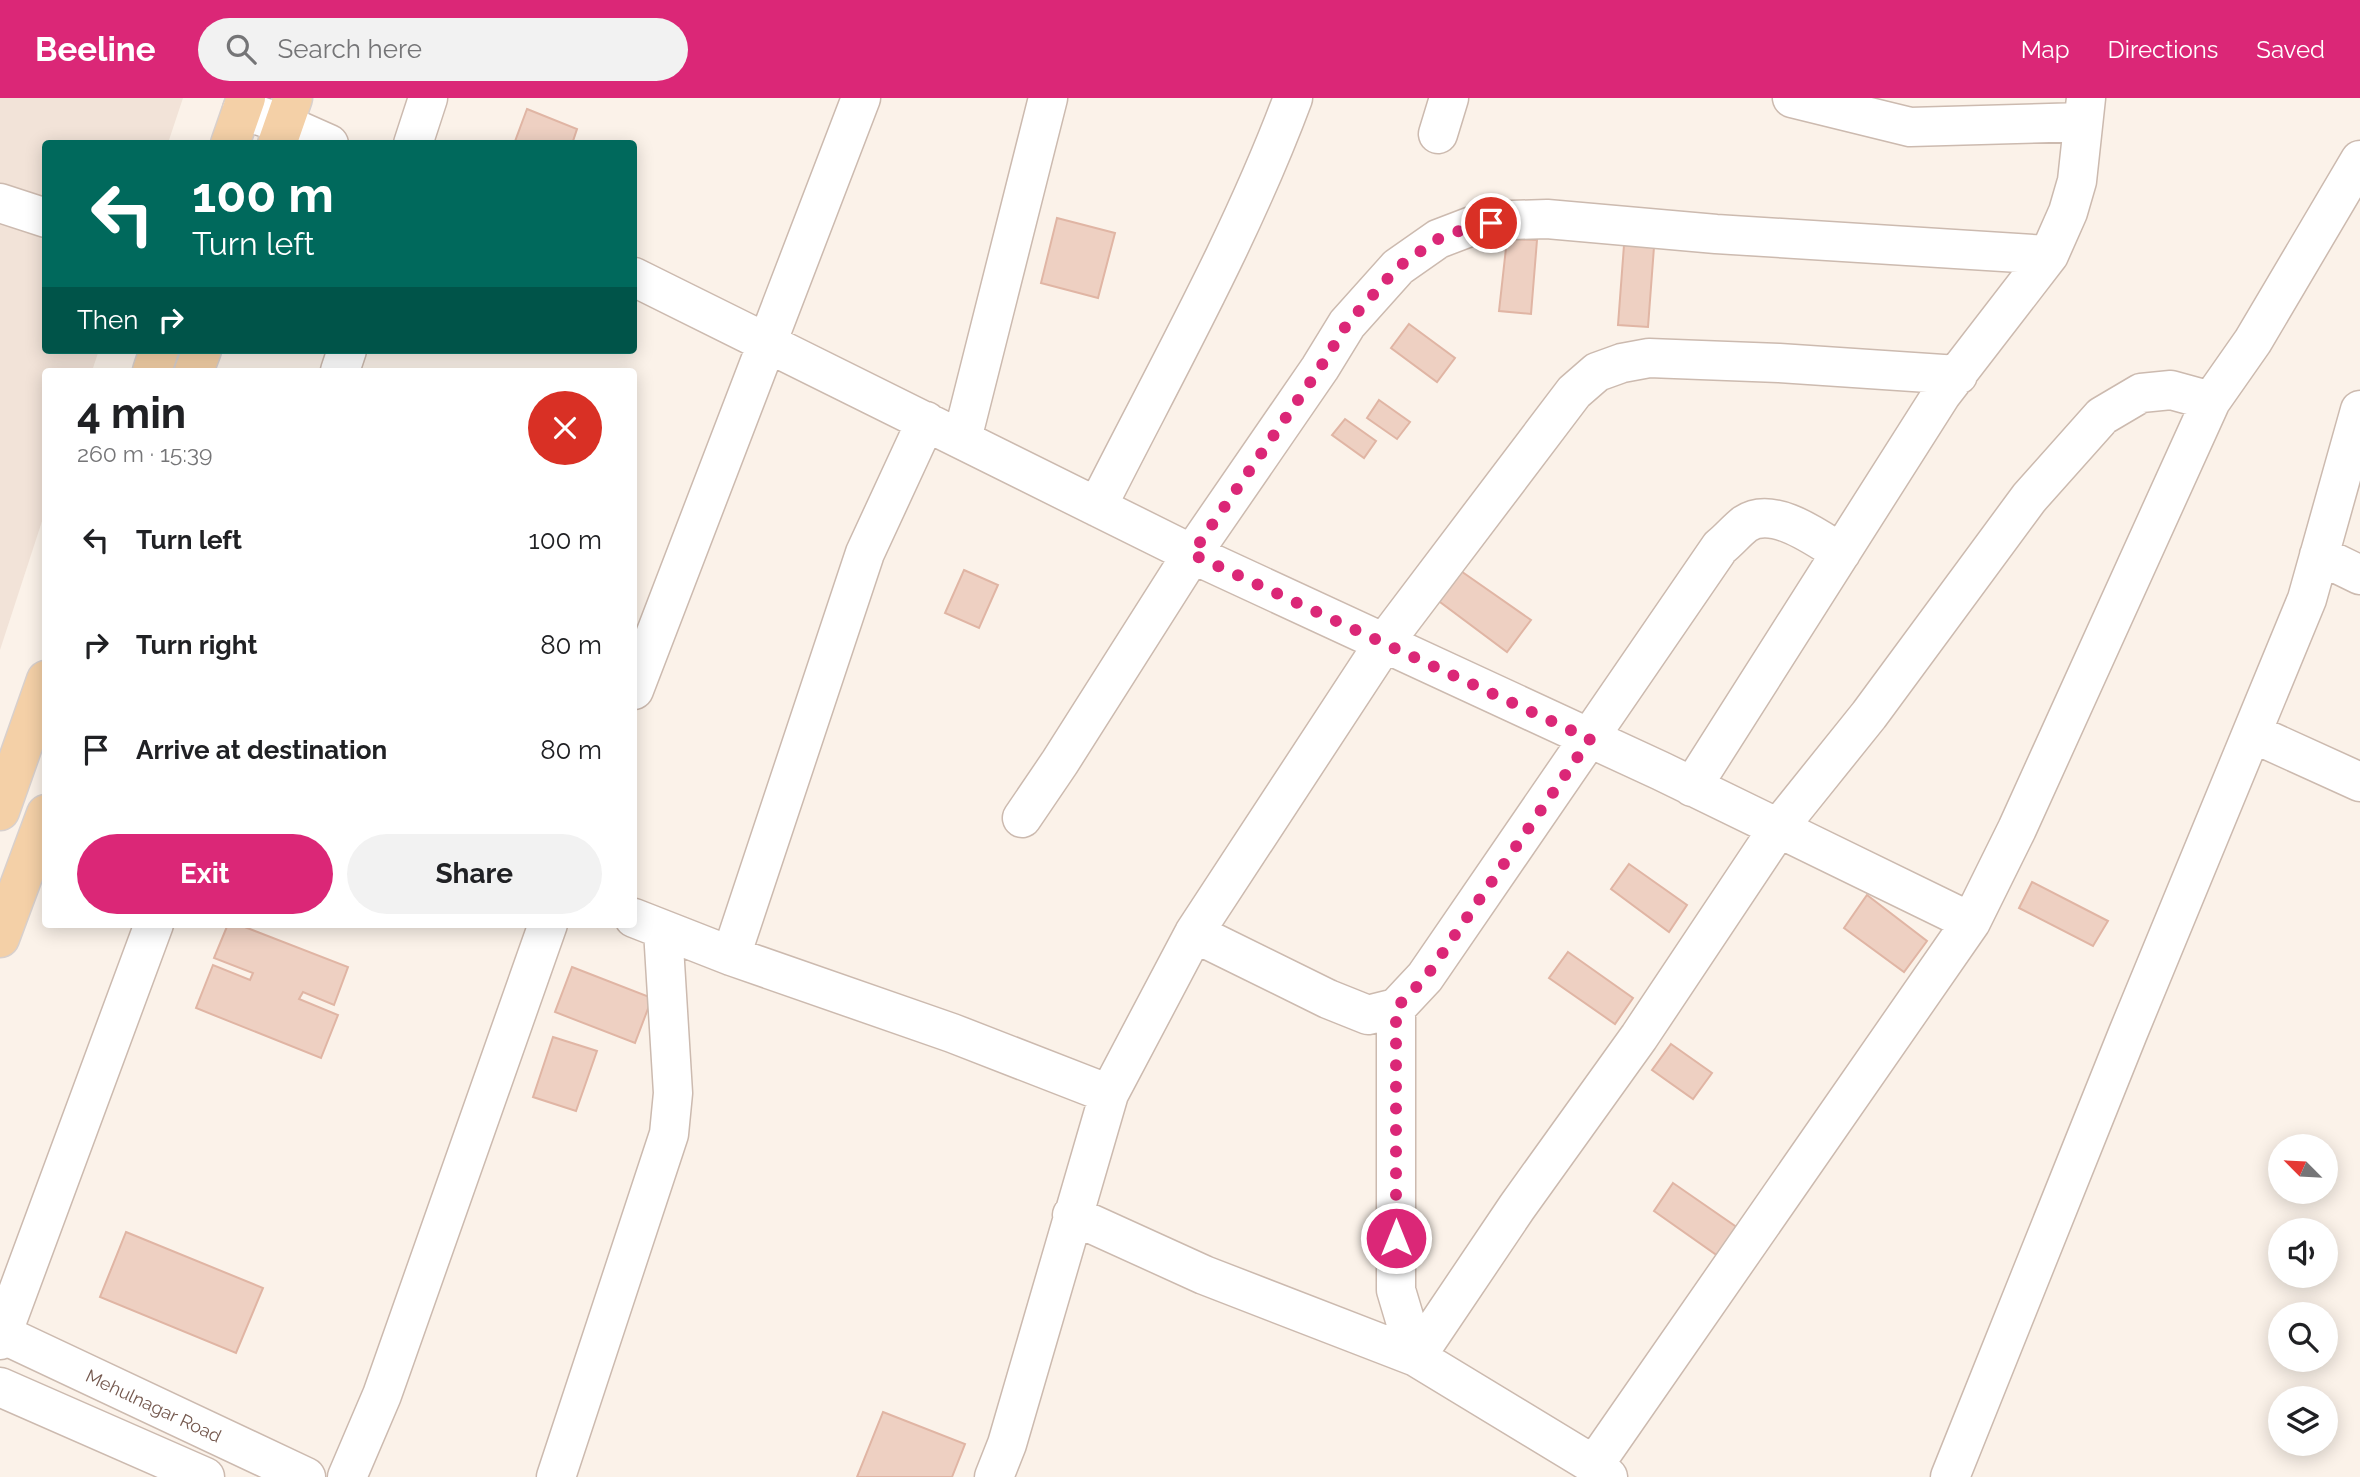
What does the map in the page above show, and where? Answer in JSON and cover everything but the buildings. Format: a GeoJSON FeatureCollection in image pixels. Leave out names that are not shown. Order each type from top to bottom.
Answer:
{"type":"FeatureCollection","features":[{"type":"Feature","properties":{"kind":"main road"},"geometry":{"type":"LineString","coordinates":[[0,811],[42,690]]}},
{"type":"Feature","properties":{"kind":"main road"},"geometry":{"type":"LineString","coordinates":[[0,938],[42,825]]}},
{"type":"Feature","properties":{"kind":"street"},"geometry":{"type":"LineString","coordinates":[[414,140],[428,98]]}},
{"type":"Feature","properties":{"kind":"street"},"geometry":{"type":"LineString","coordinates":[[637,682],[861,98]]}},
{"type":"Feature","properties":{"kind":"street"},"geometry":{"type":"LineString","coordinates":[[962,439],[1048,98]]}},
{"type":"Feature","properties":{"kind":"street"},"geometry":{"type":"LineString","coordinates":[[1097,506],[1214,281],[1270,160],[1293,98]]}},
{"type":"Feature","properties":{"kind":"street"},"geometry":{"type":"LineString","coordinates":[[1438,134],[1449,98]]}},
{"type":"Feature","properties":{"kind":"street"},"geometry":{"type":"LineString","coordinates":[[1692,786],[1941,395],[2049,255],[2068,212],[2077,181],[2084,110],[1910,127],[1792,98]]}},
{"type":"Feature","properties":{"kind":"street"},"geometry":{"type":"LineString","coordinates":[[240,117],[285,122],[321,140]]}},
{"type":"Feature","properties":{"kind":"street"},"geometry":{"type":"LineString","coordinates":[[1072,1215],[1204,1275],[1416,1357],[1601,1471],[1972,922],[2211,401],[2253,341],[2360,160]]}},
{"type":"Feature","properties":{"kind":"street"},"geometry":{"type":"LineString","coordinates":[[0,203],[42,217]]}},
{"type":"Feature","properties":{"kind":"street"},"geometry":{"type":"LineString","coordinates":[[1022,818],[1192,554],[1320,368],[1347,324],[1398,267],[1438,239],[1472,226],[1511,220],[1547,219],[1730,235],[2049,255]]}},
{"type":"Feature","properties":{"kind":"street"},"geometry":{"type":"LineString","coordinates":[[637,278],[1192,554],[1779,827],[1972,922]]}},
{"type":"Feature","properties":{"kind":"street"},"geometry":{"type":"LineString","coordinates":[[994,1477],[1007,1444],[1109,1094],[1194,933],[1384,643],[1574,392],[1597,372],[1648,358],[1779,363],[1958,375]]}},
{"type":"Feature","properties":{"kind":"street"},"geometry":{"type":"LineString","coordinates":[[1416,1357],[1517,1207],[1639,1037],[1779,827],[1869,715],[2029,498],[2102,416],[2141,393],[2171,390],[2211,401]]}},
{"type":"Feature","properties":{"kind":"street"},"geometry":{"type":"LineString","coordinates":[[1962,1473],[2128,1033],[2307,599],[2360,410]]}},
{"type":"Feature","properties":{"kind":"street"},"geometry":{"type":"LineString","coordinates":[[731,956],[865,553],[926,421]]}},
{"type":"Feature","properties":{"kind":"street"},"geometry":{"type":"LineString","coordinates":[[1194,933],[1328,999],[1368,1015],[1396,1008],[1426,977],[1720,547],[1748,522],[1776,518],[1841,553]]}},
{"type":"Feature","properties":{"kind":"street"},"geometry":{"type":"LineString","coordinates":[[2319,555],[2360,575]]}},
{"type":"Feature","properties":{"kind":"street"},"geometry":{"type":"LineString","coordinates":[[2252,733],[2360,782]]}},
{"type":"Feature","properties":{"kind":"street"},"geometry":{"type":"LineString","coordinates":[[556,1477],[669,1134],[673,1093],[648,924],[731,956],[952,1033],[1109,1094]]}},
{"type":"Feature","properties":{"kind":"street"},"geometry":{"type":"LineString","coordinates":[[1,1336],[153,928]]}},
{"type":"Feature","properties":{"kind":"street"},"geometry":{"type":"LineString","coordinates":[[346,1477],[382,1395],[547,928]]}},
{"type":"Feature","properties":{"kind":"street"},"geometry":{"type":"LineString","coordinates":[[1396,1008],[1396,1290],[1416,1357]]}},
{"type":"Feature","properties":{"kind":"street","name":"Mehulnagar Road"},"geometry":{"type":"LineString","coordinates":[[1,1336],[306,1477]]}},
{"type":"Feature","properties":{"kind":"street"},"geometry":{"type":"LineString","coordinates":[[0,1387],[186,1473]]}},
{"type":"Feature","properties":{"kind":"shaded area"},"geometry":{"type":"Polygon","coordinates":[[[0,98],[183,98],[169,140],[42,140],[42,354],[98,354],[93,368],[42,368],[42,521],[0,650],[0,98]]]}},
{"type":"Feature","properties":{"kind":"route"},"geometry":{"type":"LineString","coordinates":[[1396,1238],[1396,1008],[1426,977],[1590,739],[1192,554],[1320,368],[1347,324],[1398,267],[1438,239],[1472,226],[1491,223]]}}]}
